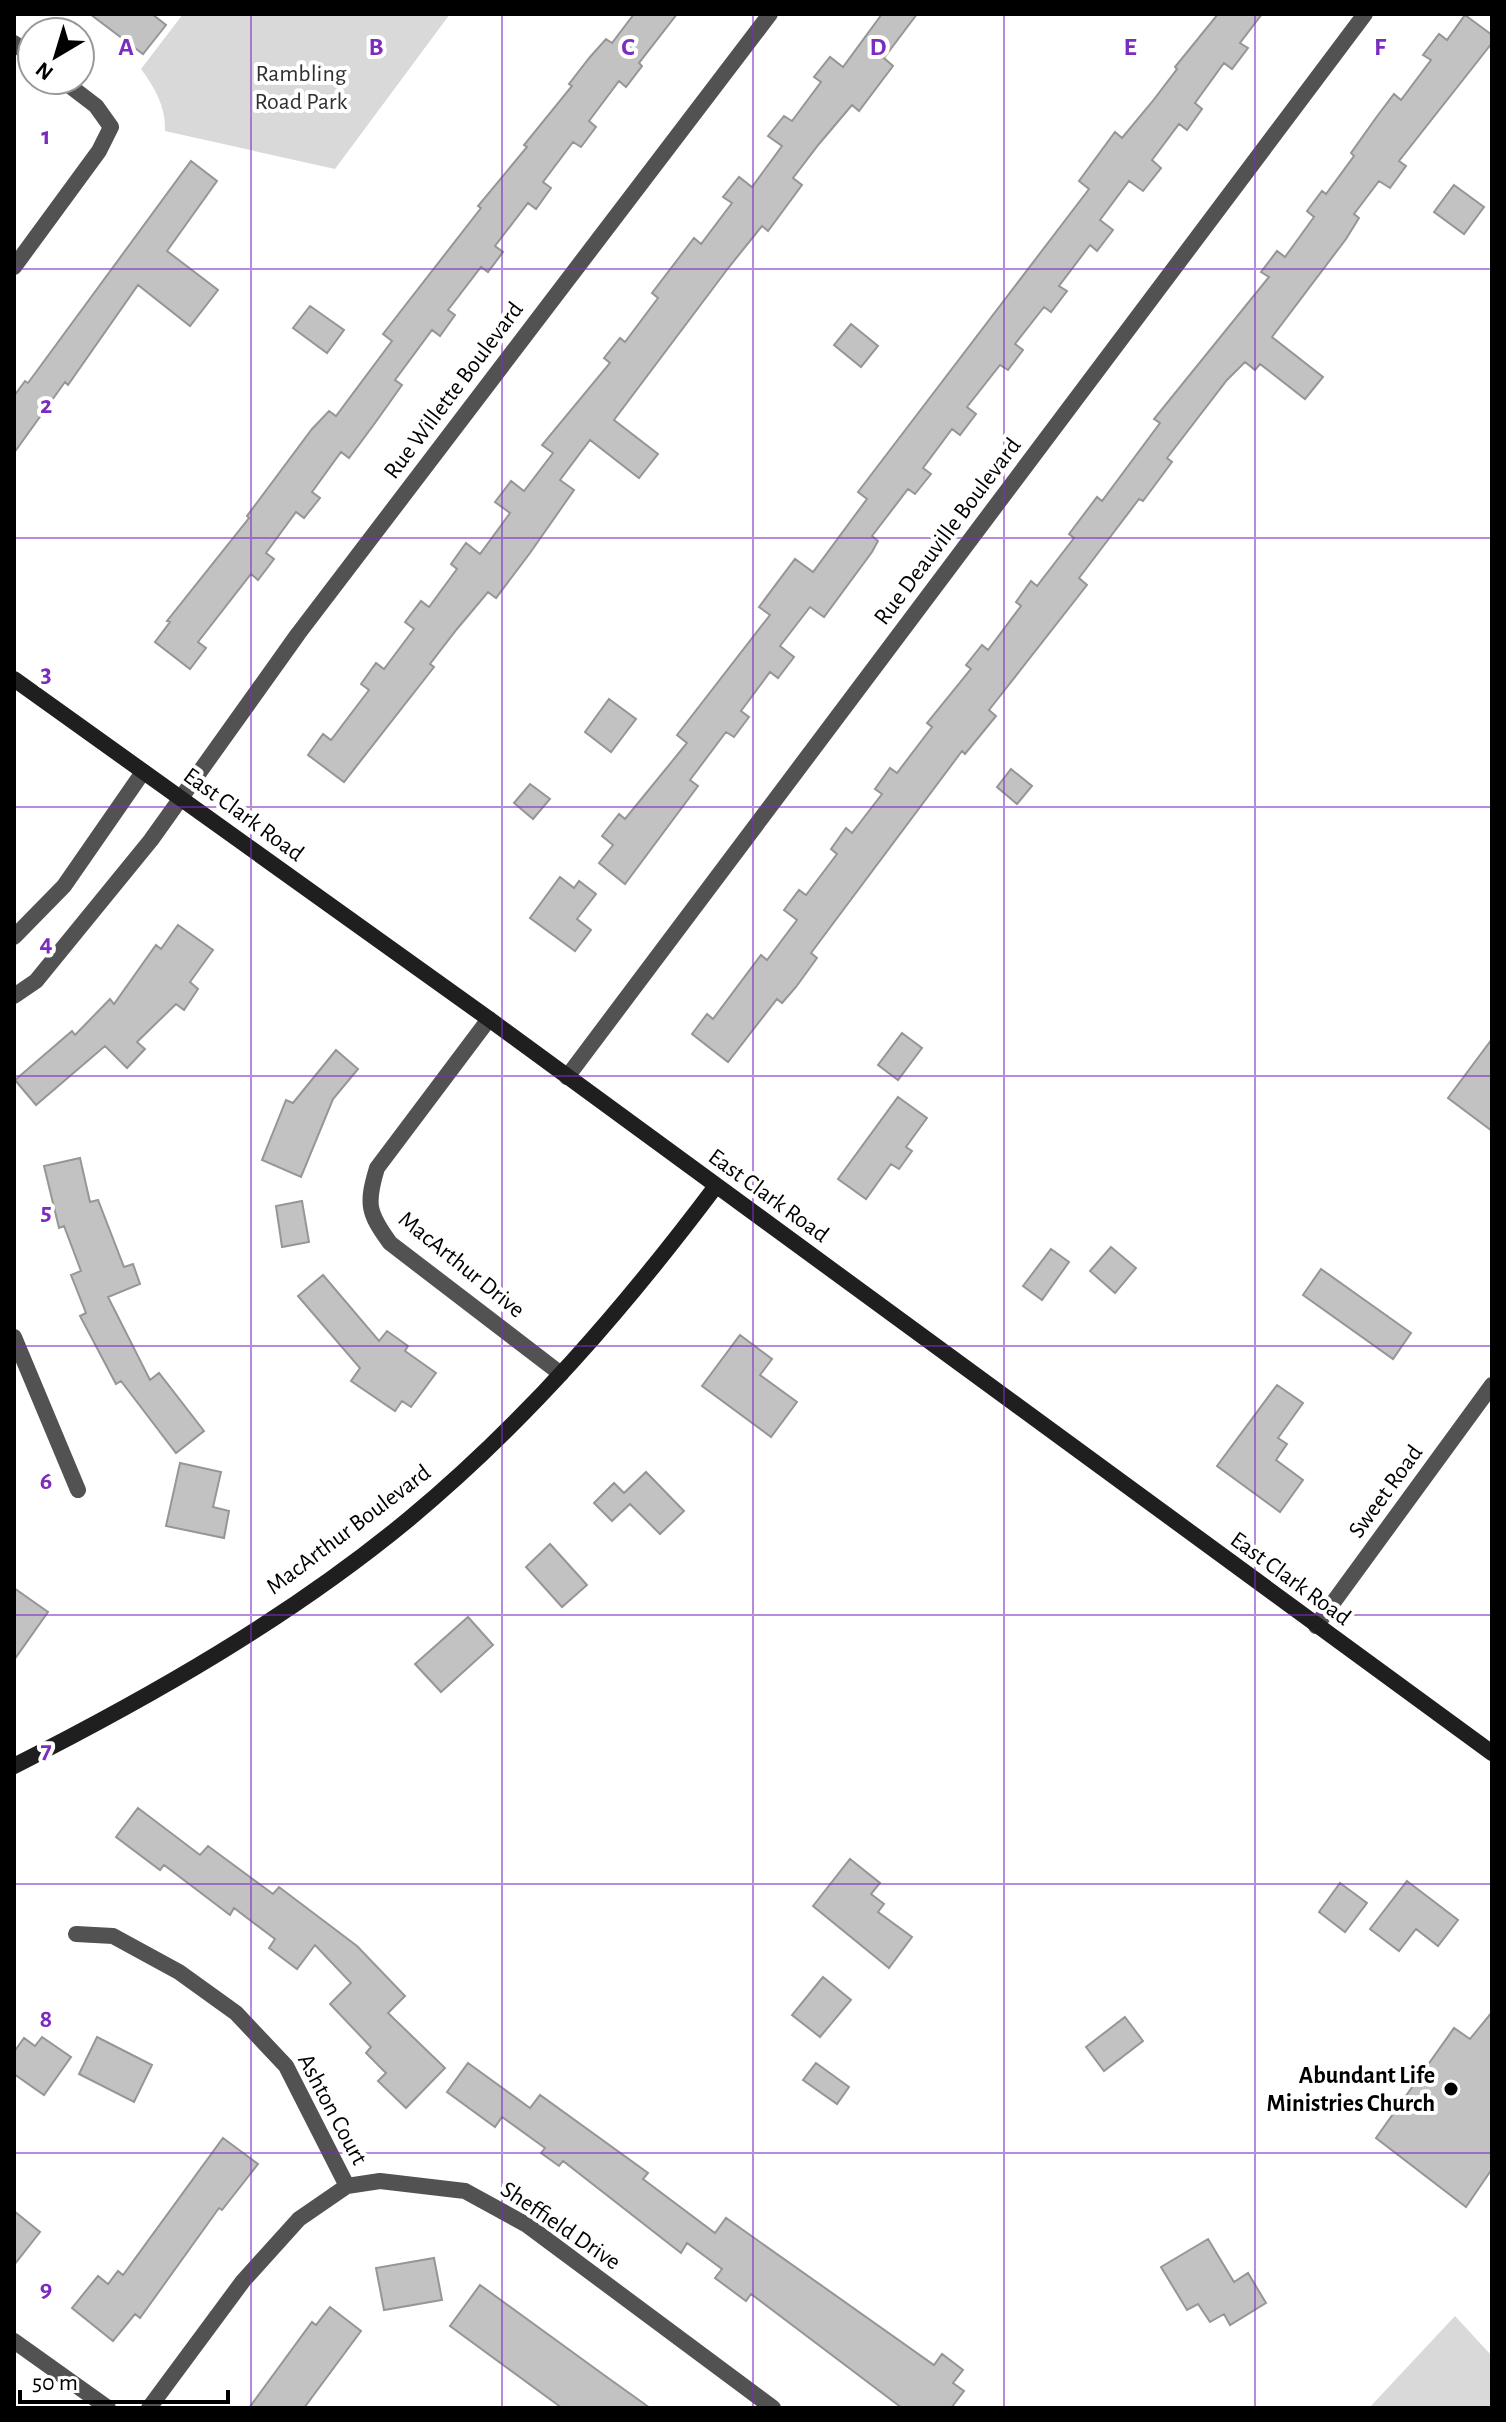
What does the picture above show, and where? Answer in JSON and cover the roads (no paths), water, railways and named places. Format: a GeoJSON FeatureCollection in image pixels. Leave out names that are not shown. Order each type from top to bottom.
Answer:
{"type":"FeatureCollection","features":[{"type":"Feature","properties":{"kind":"main road","name":"East Clark Road"},"geometry":{"type":"LineString","coordinates":[[14,679],[489,1019],[1492,1753]]}},
{"type":"Feature","properties":{"kind":"main road","name":"MacArthur Boulevard"},"geometry":{"type":"LineString","coordinates":[[14,1766],[132,1706],[310,1592],[408,1519],[561,1374],[632,1296],[716,1186]]}},
{"type":"Feature","properties":{"kind":"street","name":"Rue Willette Boulevard"},"geometry":{"type":"LineString","coordinates":[[14,996],[36,981],[93,914],[181,799],[298,634],[770,14]]}},
{"type":"Feature","properties":{"kind":"street","name":"Rue Deauville Boulevard"},"geometry":{"type":"LineString","coordinates":[[567,1077],[1365,14]]}},
{"type":"Feature","properties":{"kind":"street"},"geometry":{"type":"LineString","coordinates":[[14,267],[99,151],[111,127],[96,106],[83,96]]}},
{"type":"Feature","properties":{"kind":"street"},"geometry":{"type":"LineString","coordinates":[[14,937],[64,886],[143,772]]}},
{"type":"Feature","properties":{"kind":"street","name":"MacArthur Drive"},"geometry":{"type":"LineString","coordinates":[[489,1019],[377,1168],[368,1196],[373,1220],[390,1243],[561,1374]]}},
{"type":"Feature","properties":{"kind":"street"},"geometry":{"type":"LineString","coordinates":[[14,1337],[78,1490]]}},
{"type":"Feature","properties":{"kind":"street","name":"Sweet Road"},"geometry":{"type":"LineString","coordinates":[[1316,1626],[1492,1385]]}},
{"type":"Feature","properties":{"kind":"street","name":"Ashton Court"},"geometry":{"type":"LineString","coordinates":[[76,1934],[113,1936],[179,1972],[236,2013],[286,2066],[347,2186]]}},
{"type":"Feature","properties":{"kind":"street","name":"Sheffield Drive"},"geometry":{"type":"LineString","coordinates":[[149,2408],[243,2281],[299,2219],[347,2186],[380,2181],[465,2191],[527,2225],[773,2408]]}},
{"type":"Feature","properties":{"kind":"street"},"geometry":{"type":"LineString","coordinates":[[14,2341],[108,2408]]}},
{"type":"Feature","properties":{"kind":"place","name":"Abundant Life Ministries Church"},"geometry":{"type":"Point","coordinates":[1451,2089]}},
{"type":"Feature","properties":{"kind":"park label","name":"Rambling Road Park"},"geometry":{"type":"Point","coordinates":[301,87]}}]}
